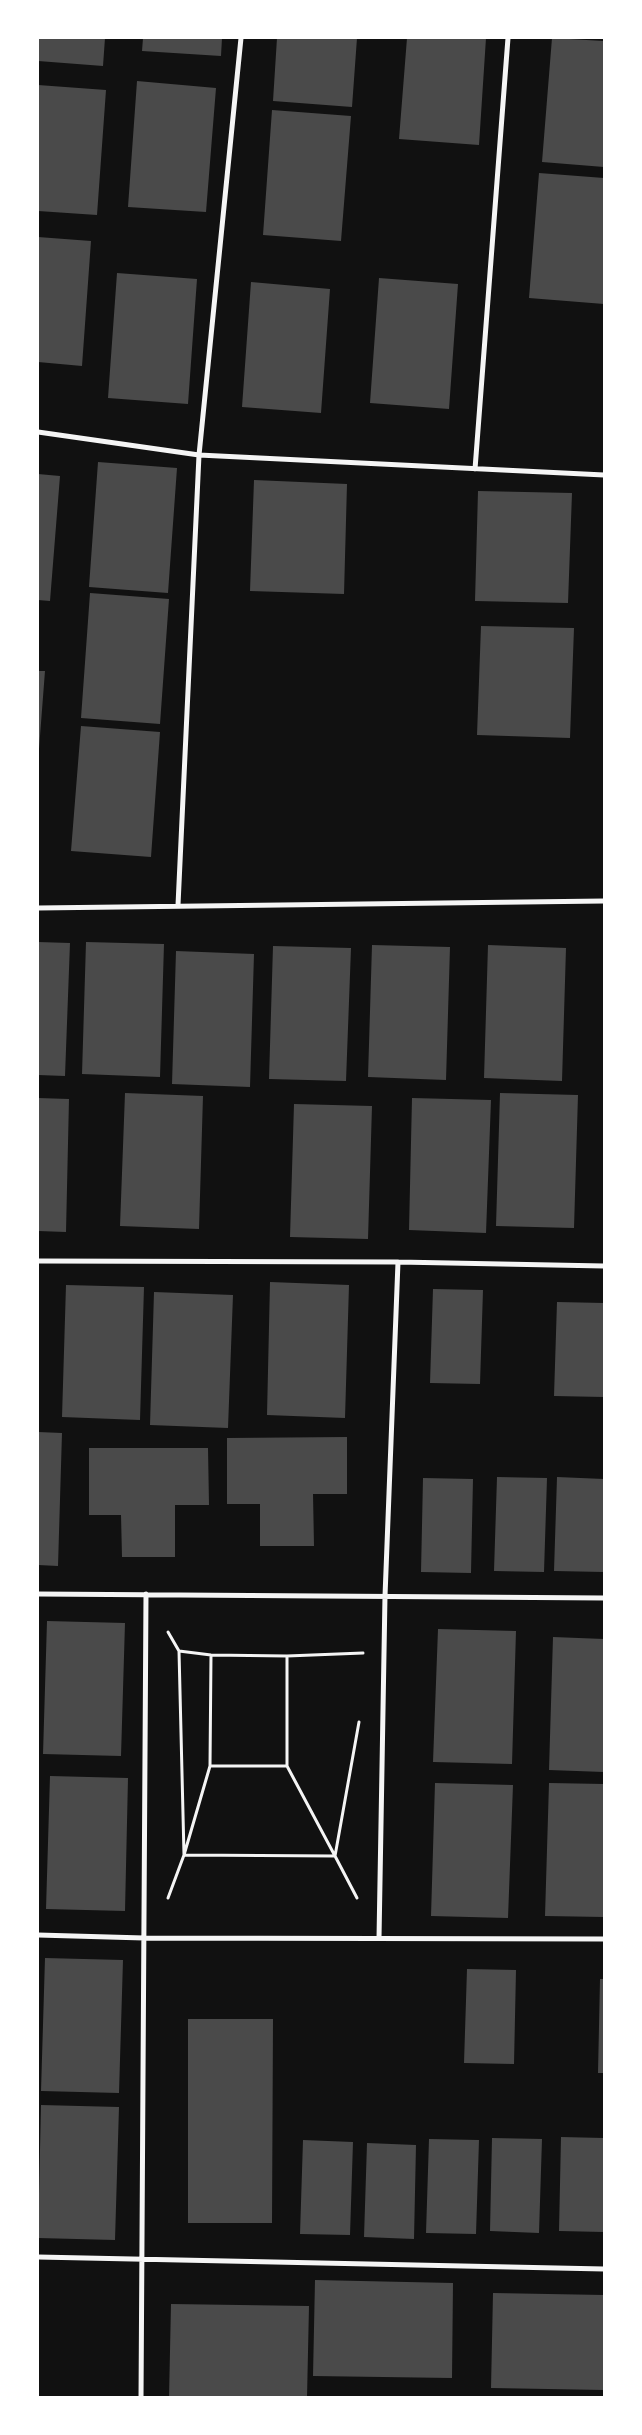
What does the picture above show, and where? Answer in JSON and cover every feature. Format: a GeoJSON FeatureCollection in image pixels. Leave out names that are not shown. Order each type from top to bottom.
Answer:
{"type":"FeatureCollection","features":[{"type":"Feature","properties":{"kind":"street"},"geometry":{"type":"LineString","coordinates":[[178,905],[198,455],[241,38]]}},
{"type":"Feature","properties":{"kind":"street"},"geometry":{"type":"LineString","coordinates":[[475,469],[508,38]]}},
{"type":"Feature","properties":{"kind":"street"},"geometry":{"type":"LineString","coordinates":[[38,432],[198,455],[604,476]]}},
{"type":"Feature","properties":{"kind":"street"},"geometry":{"type":"LineString","coordinates":[[38,908],[604,901]]}},
{"type":"Feature","properties":{"kind":"street"},"geometry":{"type":"LineString","coordinates":[[38,1261],[398,1262],[604,1266]]}},
{"type":"Feature","properties":{"kind":"street"},"geometry":{"type":"LineString","coordinates":[[379,1938],[386,1596],[398,1262]]}},
{"type":"Feature","properties":{"kind":"street"},"geometry":{"type":"LineString","coordinates":[[38,1594],[604,1598]]}},
{"type":"Feature","properties":{"kind":"street"},"geometry":{"type":"LineString","coordinates":[[141,2398],[146,1594]]}},
{"type":"Feature","properties":{"kind":"street"},"geometry":{"type":"LineString","coordinates":[[38,1935],[144,1938],[604,1939]]}},
{"type":"Feature","properties":{"kind":"street"},"geometry":{"type":"LineString","coordinates":[[38,2257],[604,2269]]}},
{"type":"Feature","properties":{"kind":"path"},"geometry":{"type":"LineString","coordinates":[[184,1856],[180,1651],[211,1655],[287,1656],[371,1653]]}},
{"type":"Feature","properties":{"kind":"path"},"geometry":{"type":"LineString","coordinates":[[166,1901],[184,1856],[210,1766],[211,1655]]}},
{"type":"Feature","properties":{"kind":"path"},"geometry":{"type":"LineString","coordinates":[[287,1656],[286,1766],[358,1900]]}},
{"type":"Feature","properties":{"kind":"path"},"geometry":{"type":"LineString","coordinates":[[335,1856],[359,1720]]}},
{"type":"Feature","properties":{"kind":"path"},"geometry":{"type":"LineString","coordinates":[[210,1766],[286,1766]]}},
{"type":"Feature","properties":{"kind":"path"},"geometry":{"type":"LineString","coordinates":[[184,1856],[335,1856]]}},
{"type":"Feature","properties":{"kind":"building"},"geometry":{"type":"Polygon","coordinates":[[[38,38],[105,38],[103,66],[38,61],[38,38]]]}},
{"type":"Feature","properties":{"kind":"building"},"geometry":{"type":"Polygon","coordinates":[[[143,38],[222,38],[221,56],[142,51],[143,38]]]}},
{"type":"Feature","properties":{"kind":"building"},"geometry":{"type":"Polygon","coordinates":[[[277,38],[357,38],[352,107],[273,101],[277,38]]]}},
{"type":"Feature","properties":{"kind":"building"},"geometry":{"type":"Polygon","coordinates":[[[407,38],[486,38],[479,145],[399,139],[407,38]]]}},
{"type":"Feature","properties":{"kind":"building"},"geometry":{"type":"Polygon","coordinates":[[[552,38],[604,41],[604,167],[542,162],[552,38]]]}},
{"type":"Feature","properties":{"kind":"building"},"geometry":{"type":"Polygon","coordinates":[[[137,81],[216,88],[206,212],[128,207],[137,81]]]}},
{"type":"Feature","properties":{"kind":"building"},"geometry":{"type":"Polygon","coordinates":[[[38,85],[106,90],[97,215],[38,211],[38,85]]]}},
{"type":"Feature","properties":{"kind":"building"},"geometry":{"type":"Polygon","coordinates":[[[272,110],[351,116],[341,241],[263,235],[272,110]]]}},
{"type":"Feature","properties":{"kind":"building"},"geometry":{"type":"Polygon","coordinates":[[[539,173],[604,178],[604,304],[529,298],[539,173]]]}},
{"type":"Feature","properties":{"kind":"building"},"geometry":{"type":"Polygon","coordinates":[[[38,237],[91,241],[82,366],[38,362],[38,237]]]}},
{"type":"Feature","properties":{"kind":"building"},"geometry":{"type":"Polygon","coordinates":[[[117,273],[197,279],[188,404],[108,398],[117,273]]]}},
{"type":"Feature","properties":{"kind":"building"},"geometry":{"type":"Polygon","coordinates":[[[379,278],[458,284],[449,409],[370,403],[379,278]]]}},
{"type":"Feature","properties":{"kind":"building"},"geometry":{"type":"Polygon","coordinates":[[[251,282],[330,289],[321,413],[242,407],[251,282]]]}},
{"type":"Feature","properties":{"kind":"building"},"geometry":{"type":"Polygon","coordinates":[[[98,462],[177,468],[168,593],[89,587],[98,462]]]}},
{"type":"Feature","properties":{"kind":"building"},"geometry":{"type":"Polygon","coordinates":[[[38,474],[60,476],[50,601],[38,600],[38,474]]]}},
{"type":"Feature","properties":{"kind":"building"},"geometry":{"type":"Polygon","coordinates":[[[254,480],[347,484],[344,594],[250,591],[254,480]]]}},
{"type":"Feature","properties":{"kind":"building"},"geometry":{"type":"Polygon","coordinates":[[[478,491],[572,493],[568,603],[475,601],[478,491]]]}},
{"type":"Feature","properties":{"kind":"building"},"geometry":{"type":"Polygon","coordinates":[[[90,593],[169,599],[160,724],[81,718],[90,593]]]}},
{"type":"Feature","properties":{"kind":"building"},"geometry":{"type":"Polygon","coordinates":[[[481,626],[574,628],[570,738],[477,735],[481,626]]]}},
{"type":"Feature","properties":{"kind":"building"},"geometry":{"type":"Polygon","coordinates":[[[38,671],[45,671],[39,749],[38,749],[38,671]]]}},
{"type":"Feature","properties":{"kind":"building"},"geometry":{"type":"Polygon","coordinates":[[[81,726],[160,732],[151,857],[71,851],[81,726]]]}},
{"type":"Feature","properties":{"kind":"building"},"geometry":{"type":"Polygon","coordinates":[[[38,942],[70,943],[65,1076],[38,1075],[38,942]]]}},
{"type":"Feature","properties":{"kind":"building"},"geometry":{"type":"Polygon","coordinates":[[[86,942],[164,944],[160,1077],[82,1074],[86,942]]]}},
{"type":"Feature","properties":{"kind":"building"},"geometry":{"type":"Polygon","coordinates":[[[372,945],[450,947],[446,1080],[368,1077],[372,945]]]}},
{"type":"Feature","properties":{"kind":"building"},"geometry":{"type":"Polygon","coordinates":[[[488,945],[566,948],[562,1081],[484,1078],[488,945]]]}},
{"type":"Feature","properties":{"kind":"building"},"geometry":{"type":"Polygon","coordinates":[[[273,946],[351,948],[346,1081],[269,1079],[273,946]]]}},
{"type":"Feature","properties":{"kind":"building"},"geometry":{"type":"Polygon","coordinates":[[[176,951],[254,954],[250,1087],[172,1084],[176,951]]]}},
{"type":"Feature","properties":{"kind":"building"},"geometry":{"type":"Polygon","coordinates":[[[125,1093],[203,1096],[199,1229],[120,1226],[125,1093]]]}},
{"type":"Feature","properties":{"kind":"building"},"geometry":{"type":"Polygon","coordinates":[[[500,1093],[578,1095],[574,1228],[496,1226],[500,1093]]]}},
{"type":"Feature","properties":{"kind":"building"},"geometry":{"type":"Polygon","coordinates":[[[38,1098],[69,1099],[66,1232],[38,1231],[38,1098]]]}},
{"type":"Feature","properties":{"kind":"building"},"geometry":{"type":"Polygon","coordinates":[[[412,1098],[491,1100],[486,1233],[409,1230],[412,1098]]]}},
{"type":"Feature","properties":{"kind":"building"},"geometry":{"type":"Polygon","coordinates":[[[294,1104],[372,1106],[368,1239],[290,1237],[294,1104]]]}},
{"type":"Feature","properties":{"kind":"building"},"geometry":{"type":"Polygon","coordinates":[[[270,1282],[349,1285],[345,1418],[267,1415],[270,1282]]]}},
{"type":"Feature","properties":{"kind":"building"},"geometry":{"type":"Polygon","coordinates":[[[66,1285],[144,1287],[140,1420],[62,1417],[66,1285]]]}},
{"type":"Feature","properties":{"kind":"building"},"geometry":{"type":"Polygon","coordinates":[[[433,1289],[483,1290],[480,1384],[430,1383],[433,1289]]]}},
{"type":"Feature","properties":{"kind":"building"},"geometry":{"type":"Polygon","coordinates":[[[154,1292],[233,1295],[228,1428],[150,1425],[154,1292]]]}},
{"type":"Feature","properties":{"kind":"building"},"geometry":{"type":"Polygon","coordinates":[[[557,1302],[604,1303],[604,1397],[554,1396],[557,1302]]]}},
{"type":"Feature","properties":{"kind":"building"},"geometry":{"type":"Polygon","coordinates":[[[38,1432],[62,1433],[58,1566],[38,1565],[38,1432]]]}},
{"type":"Feature","properties":{"kind":"building"},"geometry":{"type":"Polygon","coordinates":[[[347,1437],[347,1494],[313,1494],[314,1546],[260,1546],[260,1504],[227,1504],[227,1438],[347,1437]]]}},
{"type":"Feature","properties":{"kind":"building"},"geometry":{"type":"Polygon","coordinates":[[[89,1448],[208,1448],[209,1505],[175,1505],[175,1557],[122,1557],[121,1515],[89,1515],[89,1448]]]}},
{"type":"Feature","properties":{"kind":"building"},"geometry":{"type":"Polygon","coordinates":[[[497,1477],[547,1478],[544,1572],[494,1571],[497,1477]]]}},
{"type":"Feature","properties":{"kind":"building"},"geometry":{"type":"Polygon","coordinates":[[[557,1477],[604,1479],[604,1572],[554,1571],[557,1477]]]}},
{"type":"Feature","properties":{"kind":"building"},"geometry":{"type":"Polygon","coordinates":[[[423,1478],[473,1479],[471,1573],[421,1572],[423,1478]]]}},
{"type":"Feature","properties":{"kind":"building"},"geometry":{"type":"Polygon","coordinates":[[[47,1621],[125,1623],[121,1756],[43,1754],[47,1621]]]}},
{"type":"Feature","properties":{"kind":"building"},"geometry":{"type":"Polygon","coordinates":[[[438,1629],[516,1631],[512,1764],[433,1762],[438,1629]]]}},
{"type":"Feature","properties":{"kind":"building"},"geometry":{"type":"Polygon","coordinates":[[[553,1637],[604,1639],[604,1772],[549,1770],[553,1637]]]}},
{"type":"Feature","properties":{"kind":"building"},"geometry":{"type":"Polygon","coordinates":[[[50,1776],[128,1778],[125,1911],[46,1909],[50,1776]]]}},
{"type":"Feature","properties":{"kind":"building"},"geometry":{"type":"Polygon","coordinates":[[[435,1783],[513,1785],[508,1918],[431,1916],[435,1783]]]}},
{"type":"Feature","properties":{"kind":"building"},"geometry":{"type":"Polygon","coordinates":[[[549,1783],[604,1784],[604,1917],[545,1916],[549,1783]]]}},
{"type":"Feature","properties":{"kind":"building"},"geometry":{"type":"Polygon","coordinates":[[[45,1958],[123,1960],[119,2093],[41,2091],[45,1958]]]}},
{"type":"Feature","properties":{"kind":"building"},"geometry":{"type":"Polygon","coordinates":[[[467,1969],[516,1970],[514,2064],[464,2063],[467,1969]]]}},
{"type":"Feature","properties":{"kind":"building"},"geometry":{"type":"Polygon","coordinates":[[[600,1979],[604,1979],[604,2073],[598,2073],[600,1979]]]}},
{"type":"Feature","properties":{"kind":"building"},"geometry":{"type":"Polygon","coordinates":[[[188,2019],[273,2019],[272,2223],[188,2223],[188,2019]]]}},
{"type":"Feature","properties":{"kind":"building"},"geometry":{"type":"Polygon","coordinates":[[[41,2105],[119,2107],[115,2240],[38,2238],[41,2105]]]}},
{"type":"Feature","properties":{"kind":"building"},"geometry":{"type":"Polygon","coordinates":[[[561,2137],[604,2138],[604,2232],[559,2231],[561,2137]]]}},
{"type":"Feature","properties":{"kind":"building"},"geometry":{"type":"Polygon","coordinates":[[[492,2138],[542,2139],[539,2233],[490,2231],[492,2138]]]}},
{"type":"Feature","properties":{"kind":"building"},"geometry":{"type":"Polygon","coordinates":[[[429,2139],[479,2140],[476,2234],[426,2233],[429,2139]]]}},
{"type":"Feature","properties":{"kind":"building"},"geometry":{"type":"Polygon","coordinates":[[[303,2140],[353,2142],[350,2235],[300,2234],[303,2140]]]}},
{"type":"Feature","properties":{"kind":"building"},"geometry":{"type":"Polygon","coordinates":[[[367,2143],[416,2145],[414,2239],[364,2237],[367,2143]]]}},
{"type":"Feature","properties":{"kind":"building"},"geometry":{"type":"Polygon","coordinates":[[[315,2280],[453,2283],[452,2378],[313,2376],[315,2280]]]}},
{"type":"Feature","properties":{"kind":"building"},"geometry":{"type":"Polygon","coordinates":[[[493,2293],[604,2295],[604,2390],[491,2388],[493,2293]]]}},
{"type":"Feature","properties":{"kind":"building"},"geometry":{"type":"Polygon","coordinates":[[[171,2304],[309,2306],[307,2398],[169,2398],[171,2304]]]}}]}
